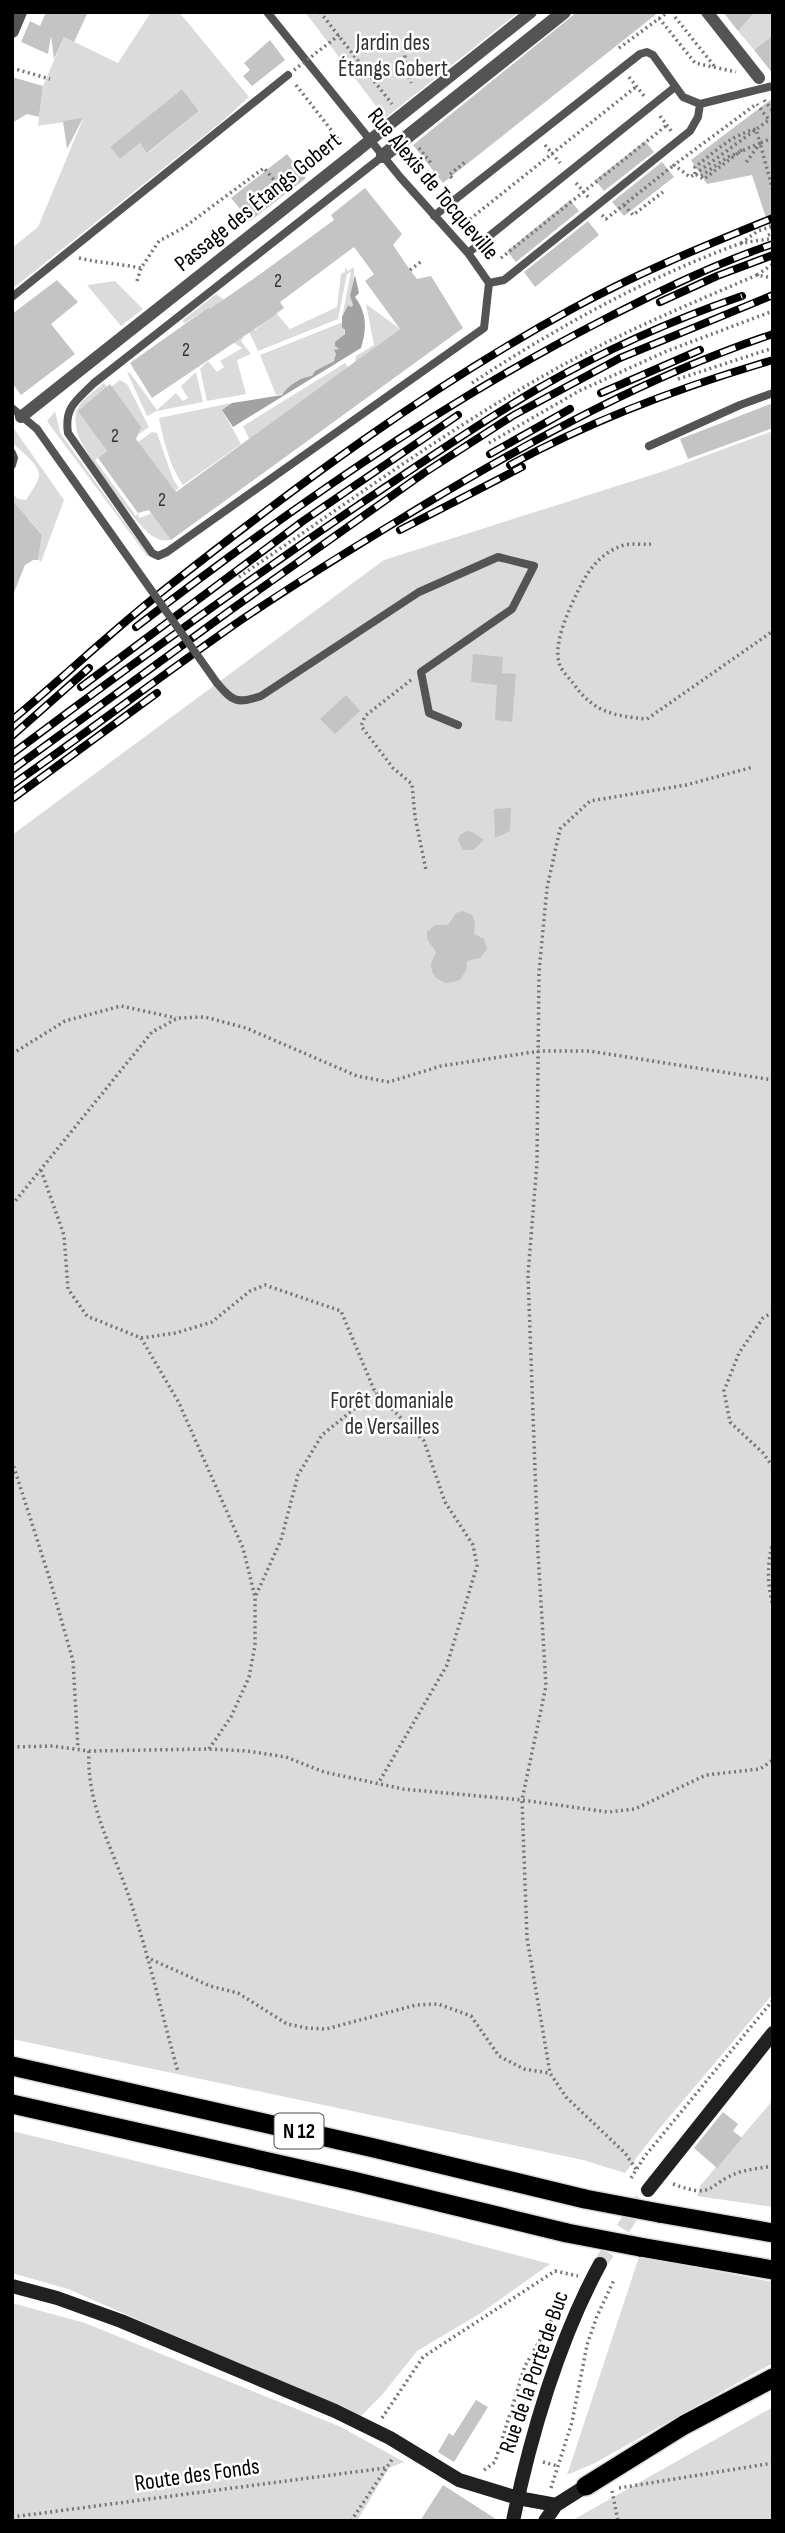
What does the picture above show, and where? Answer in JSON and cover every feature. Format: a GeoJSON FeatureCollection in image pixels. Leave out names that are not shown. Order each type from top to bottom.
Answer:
{"type":"FeatureCollection","features":[{"type":"Feature","properties":{"kind":"highway","name":"N 12"},"geometry":{"type":"LineString","coordinates":[[12,2066],[585,2199],[773,2233]]}},
{"type":"Feature","properties":{"kind":"highway","name":"N 12"},"geometry":{"type":"LineString","coordinates":[[12,2104],[353,2181],[567,2233],[773,2270]]}},
{"type":"Feature","properties":{"kind":"highway"},"geometry":{"type":"LineString","coordinates":[[586,2486],[684,2425],[773,2378]]}},
{"type":"Feature","properties":{"kind":"main road"},"geometry":{"type":"LineString","coordinates":[[648,2190],[773,2034]]}},
{"type":"Feature","properties":{"kind":"main road","name":"Rue de la Porte de Buc"},"geometry":{"type":"LineString","coordinates":[[513,2521],[554,2372],[571,2323],[600,2264]]}},
{"type":"Feature","properties":{"kind":"main road"},"geometry":{"type":"LineString","coordinates":[[12,2286],[95,2311],[335,2411],[383,2435],[459,2480],[518,2498],[551,2504],[586,2486]]}},
{"type":"Feature","properties":{"kind":"main road"},"geometry":{"type":"LineString","coordinates":[[545,2521],[551,2504]]}},
{"type":"Feature","properties":{"kind":"street"},"geometry":{"type":"LineString","coordinates":[[12,31],[20,12]]}},
{"type":"Feature","properties":{"kind":"street","name":"Passage des Étangs Gobert"},"geometry":{"type":"LineString","coordinates":[[17,413],[292,203],[531,12]]}},
{"type":"Feature","properties":{"kind":"street"},"geometry":{"type":"LineString","coordinates":[[383,156],[564,12]]}},
{"type":"Feature","properties":{"kind":"street"},"geometry":{"type":"LineString","coordinates":[[707,12],[759,78]]}},
{"type":"Feature","properties":{"kind":"lane","name":"Rue Alexis de Tocqueville"},"geometry":{"type":"LineString","coordinates":[[267,12],[383,156],[468,253],[489,283]]}},
{"type":"Feature","properties":{"kind":"lane"},"geometry":{"type":"LineString","coordinates":[[434,216],[640,54],[647,52],[653,55],[683,97],[700,104],[773,86]]}},
{"type":"Feature","properties":{"kind":"lane"},"geometry":{"type":"LineString","coordinates":[[12,297],[291,73]]}},
{"type":"Feature","properties":{"kind":"lane"},"geometry":{"type":"LineString","coordinates":[[468,253],[675,87]]}},
{"type":"Feature","properties":{"kind":"lane"},"geometry":{"type":"LineString","coordinates":[[383,156],[94,383],[68,411],[68,433],[152,552],[158,556],[484,328],[489,283],[504,280],[691,131],[698,117],[700,104]]}},
{"type":"Feature","properties":{"kind":"lane"},"geometry":{"type":"LineString","coordinates":[[649,446],[773,393]]}},
{"type":"Feature","properties":{"kind":"lane"},"geometry":{"type":"LineString","coordinates":[[17,413],[37,429],[231,699],[240,701],[261,696],[419,592],[498,557],[534,566],[512,609],[421,672],[429,713],[458,725]]}},
{"type":"Feature","properties":{"kind":"lane"},"geometry":{"type":"LineString","coordinates":[[12,453],[15,458],[12,465]]}},
{"type":"Feature","properties":{"kind":"path"},"geometry":{"type":"LineString","coordinates":[[320,12],[394,106]]}},
{"type":"Feature","properties":{"kind":"path"},"geometry":{"type":"LineString","coordinates":[[618,48],[668,12]]}},
{"type":"Feature","properties":{"kind":"path"},"geometry":{"type":"LineString","coordinates":[[675,17],[715,67]]}},
{"type":"Feature","properties":{"kind":"path"},"geometry":{"type":"LineString","coordinates":[[659,18],[695,63],[736,72],[750,66]]}},
{"type":"Feature","properties":{"kind":"path"},"geometry":{"type":"LineString","coordinates":[[339,35],[291,73],[343,145]]}},
{"type":"Feature","properties":{"kind":"path"},"geometry":{"type":"LineString","coordinates":[[405,39],[405,65],[411,83]]}},
{"type":"Feature","properties":{"kind":"path"},"geometry":{"type":"LineString","coordinates":[[12,68],[50,79]]}},
{"type":"Feature","properties":{"kind":"path"},"geometry":{"type":"LineString","coordinates":[[470,219],[637,86]]}},
{"type":"Feature","properties":{"kind":"path"},"geometry":{"type":"LineString","coordinates":[[606,219],[763,99],[773,111]]}},
{"type":"Feature","properties":{"kind":"path"},"geometry":{"type":"LineString","coordinates":[[700,176],[728,157],[769,120],[757,104]]}},
{"type":"Feature","properties":{"kind":"path"},"geometry":{"type":"LineString","coordinates":[[501,258],[667,125]]}},
{"type":"Feature","properties":{"kind":"path"},"geometry":{"type":"LineString","coordinates":[[756,129],[773,191]]}},
{"type":"Feature","properties":{"kind":"path"},"geometry":{"type":"LineString","coordinates":[[700,176],[695,167],[739,133],[756,129]]}},
{"type":"Feature","properties":{"kind":"path"},"geometry":{"type":"LineString","coordinates":[[674,165],[690,177],[700,176],[728,157],[773,138]]}},
{"type":"Feature","properties":{"kind":"path"},"geometry":{"type":"LineString","coordinates":[[745,164],[760,143]]}},
{"type":"Feature","properties":{"kind":"path"},"geometry":{"type":"LineString","coordinates":[[419,147],[431,163],[433,161]]}},
{"type":"Feature","properties":{"kind":"path"},"geometry":{"type":"LineString","coordinates":[[452,178],[449,175],[465,162]]}},
{"type":"Feature","properties":{"kind":"path"},"geometry":{"type":"LineString","coordinates":[[137,281],[141,268],[159,241],[183,228],[264,168],[292,203]]}},
{"type":"Feature","properties":{"kind":"path"},"geometry":{"type":"LineString","coordinates":[[624,205],[633,215],[656,194],[663,192]]}},
{"type":"Feature","properties":{"kind":"path"},"geometry":{"type":"LineString","coordinates":[[739,244],[758,231],[772,231]]}},
{"type":"Feature","properties":{"kind":"path"},"geometry":{"type":"LineString","coordinates":[[472,383],[531,344],[651,282],[772,231]]}},
{"type":"Feature","properties":{"kind":"path"},"geometry":{"type":"LineString","coordinates":[[68,252],[77,258],[99,263],[118,263],[141,268]]}},
{"type":"Feature","properties":{"kind":"path"},"geometry":{"type":"LineString","coordinates":[[410,270],[422,261]]}},
{"type":"Feature","properties":{"kind":"path"},"geometry":{"type":"LineString","coordinates":[[239,577],[396,469],[536,380],[640,325],[757,275],[773,264]]}},
{"type":"Feature","properties":{"kind":"path"},"geometry":{"type":"LineString","coordinates":[[757,275],[773,278]]}},
{"type":"Feature","properties":{"kind":"path"},"geometry":{"type":"LineString","coordinates":[[489,443],[579,391],[667,351],[772,309]]}},
{"type":"Feature","properties":{"kind":"path"},"geometry":{"type":"LineString","coordinates":[[678,379],[773,348]]}},
{"type":"Feature","properties":{"kind":"path"},"geometry":{"type":"LineString","coordinates":[[651,544],[625,545],[589,569],[565,618],[559,639],[559,664],[579,692],[596,708],[618,717],[647,719],[773,631]]}},
{"type":"Feature","properties":{"kind":"path"},"geometry":{"type":"LineString","coordinates":[[421,672],[365,716],[361,726],[393,768],[412,784],[415,817],[426,870]]}},
{"type":"Feature","properties":{"kind":"path"},"geometry":{"type":"LineString","coordinates":[[636,2169],[625,2153],[566,2098],[550,2073],[527,1938],[523,1800],[546,1686],[538,1553],[528,1275],[537,1162],[539,972],[547,888],[561,829],[590,800],[686,785],[753,767]]}},
{"type":"Feature","properties":{"kind":"path"},"geometry":{"type":"LineString","coordinates":[[12,1054],[65,1021],[121,1006],[177,1018],[205,1017],[246,1028],[357,1076],[389,1082],[441,1066],[540,1051],[589,1051],[773,1080]]}},
{"type":"Feature","properties":{"kind":"path"},"geometry":{"type":"LineString","coordinates":[[12,1205],[152,1032],[177,1018]]}},
{"type":"Feature","properties":{"kind":"path"},"geometry":{"type":"LineString","coordinates":[[41,1170],[64,1235],[68,1289],[87,1316],[141,1338],[176,1334],[212,1322],[250,1291],[265,1285],[341,1311],[375,1392],[424,1441],[445,1502],[473,1545],[477,1566],[447,1665],[378,1784]]}},
{"type":"Feature","properties":{"kind":"path"},"geometry":{"type":"LineString","coordinates":[[773,1312],[763,1318],[739,1353],[724,1391],[730,1422],[763,1453],[773,1467]]}},
{"type":"Feature","properties":{"kind":"path"},"geometry":{"type":"LineString","coordinates":[[141,1338],[178,1403],[243,1548],[255,1597],[255,1646],[250,1677],[231,1717],[209,1749]]}},
{"type":"Feature","properties":{"kind":"path"},"geometry":{"type":"LineString","coordinates":[[255,1597],[281,1540],[298,1475],[322,1434],[375,1392]]}},
{"type":"Feature","properties":{"kind":"path"},"geometry":{"type":"LineString","coordinates":[[12,1461],[73,1661],[78,1749]]}},
{"type":"Feature","properties":{"kind":"path"},"geometry":{"type":"LineString","coordinates":[[773,1541],[768,1559],[767,1582],[773,1606]]}},
{"type":"Feature","properties":{"kind":"path"},"geometry":{"type":"LineString","coordinates":[[12,1747],[53,1746],[89,1751],[209,1749],[286,1757],[324,1772],[403,1789],[523,1800],[609,1812],[635,1809],[706,1775],[760,1769],[773,1760]]}},
{"type":"Feature","properties":{"kind":"path"},"geometry":{"type":"LineString","coordinates":[[89,1751],[91,1793],[130,1900],[178,2072]]}},
{"type":"Feature","properties":{"kind":"path"},"geometry":{"type":"LineString","coordinates":[[146,1957],[209,1986],[238,1993],[287,2024],[307,2028],[326,2029],[416,2005],[438,2004],[471,2016],[499,2056],[524,2069],[550,2073]]}},
{"type":"Feature","properties":{"kind":"path"},"geometry":{"type":"LineString","coordinates":[[631,2178],[645,2156],[773,2000]]}},
{"type":"Feature","properties":{"kind":"path"},"geometry":{"type":"LineString","coordinates":[[670,2182],[690,2190],[705,2192],[739,2172],[773,2166]]}},
{"type":"Feature","properties":{"kind":"path"},"geometry":{"type":"LineString","coordinates":[[381,2421],[424,2357],[555,2271],[578,2276]]}},
{"type":"Feature","properties":{"kind":"path"},"geometry":{"type":"LineString","coordinates":[[551,2504],[572,2423],[587,2345],[614,2280]]}},
{"type":"Feature","properties":{"kind":"path"},"geometry":{"type":"LineString","coordinates":[[484,2470],[491,2467],[498,2457],[525,2366],[540,2340]]}},
{"type":"Feature","properties":{"kind":"path"},"geometry":{"type":"LineString","coordinates":[[351,2521],[394,2456]]}},
{"type":"Feature","properties":{"kind":"path"},"geometry":{"type":"LineString","coordinates":[[618,2521],[611,2489],[773,2463]]}},
{"type":"Feature","properties":{"kind":"path","name":"Route des Fonds"},"geometry":{"type":"LineString","coordinates":[[12,2517],[386,2468]]}},
{"type":"Feature","properties":{"kind":"green space"},"geometry":{"type":"Polygon","coordinates":[[[151,12],[179,12],[249,97],[12,289],[12,248],[38,227],[83,119],[38,126],[43,86],[64,37],[118,63],[151,12]],[[182,89],[110,147],[120,159],[140,143],[148,153],[199,111],[182,89]]]}},
{"type":"Feature","properties":{"kind":"green space","name":"Jardin des Étangs Gobert"},"geometry":{"type":"Polygon","coordinates":[[[305,12],[519,12],[385,118],[305,12]]]}},
{"type":"Feature","properties":{"kind":"green space"},"geometry":{"type":"Polygon","coordinates":[[[755,12],[773,12],[773,35],[754,50],[738,31],[755,12]]]}},
{"type":"Feature","properties":{"kind":"green space"},"geometry":{"type":"Polygon","coordinates":[[[345,267],[348,271],[354,267],[353,305],[348,305],[342,317],[351,272],[347,274],[338,319],[258,351],[237,306],[255,330],[276,313],[290,329],[337,307],[341,274],[345,272],[345,267]]]}},
{"type":"Feature","properties":{"kind":"green space"},"geometry":{"type":"Polygon","coordinates":[[[115,281],[143,309],[121,326],[87,285],[115,281]]]}},
{"type":"Feature","properties":{"kind":"green space"},"geometry":{"type":"Polygon","coordinates":[[[216,294],[232,306],[244,336],[241,341],[251,354],[237,360],[246,394],[207,401],[200,369],[208,361],[217,372],[224,367],[220,361],[242,348],[234,343],[209,307],[185,323],[182,321],[216,294]]]}},
{"type":"Feature","properties":{"kind":"green space"},"geometry":{"type":"Polygon","coordinates":[[[366,304],[400,329],[355,362],[356,356],[374,345],[366,304]]]}},
{"type":"Feature","properties":{"kind":"green space"},"geometry":{"type":"Polygon","coordinates":[[[343,322],[345,334],[337,342],[339,350],[334,361],[311,377],[291,385],[283,394],[276,395],[260,355],[343,322]]]}},
{"type":"Feature","properties":{"kind":"green space"},"geometry":{"type":"Polygon","coordinates":[[[345,363],[348,367],[249,439],[243,426],[345,363]]]}},
{"type":"Feature","properties":{"kind":"green space"},"geometry":{"type":"Polygon","coordinates":[[[127,372],[157,410],[176,393],[183,401],[188,398],[181,386],[196,372],[203,402],[157,411],[147,416],[127,372]]]}},
{"type":"Feature","properties":{"kind":"green space"},"geometry":{"type":"Polygon","coordinates":[[[120,380],[127,384],[149,427],[135,437],[111,387],[120,380]]]}},
{"type":"Feature","properties":{"kind":"green space"},"geometry":{"type":"Polygon","coordinates":[[[104,383],[107,387],[80,412],[107,451],[95,460],[136,516],[138,513],[139,518],[152,513],[171,538],[174,538],[159,539],[146,531],[125,507],[79,437],[77,410],[85,399],[104,383]]]}},
{"type":"Feature","properties":{"kind":"green space"},"geometry":{"type":"Polygon","coordinates":[[[232,403],[222,410],[241,444],[183,485],[171,461],[159,418],[232,403]]]}},
{"type":"Feature","properties":{"kind":"green space"},"geometry":{"type":"Polygon","coordinates":[[[55,411],[60,433],[149,556],[47,421],[55,411]]]}},
{"type":"Feature","properties":{"kind":"green space"},"geometry":{"type":"Polygon","coordinates":[[[12,426],[64,500],[41,562],[38,559],[42,535],[29,519],[12,507],[12,494],[18,499],[26,500],[39,474],[32,461],[12,442],[12,426]]]}},
{"type":"Feature","properties":{"kind":"green space","name":"Forêt domaniale de Versailles"},"geometry":{"type":"Polygon","coordinates":[[[773,431],[773,1994],[625,2173],[583,2160],[12,2039],[12,835],[384,560],[661,472],[773,431]]]}},
{"type":"Feature","properties":{"kind":"green space"},"geometry":{"type":"Polygon","coordinates":[[[152,432],[157,433],[173,479],[179,488],[175,491],[138,442],[152,432]]]}},
{"type":"Feature","properties":{"kind":"green space"},"geometry":{"type":"Polygon","coordinates":[[[773,2100],[773,2207],[697,2196],[700,2186],[773,2100]]]}},
{"type":"Feature","properties":{"kind":"green space"},"geometry":{"type":"Polygon","coordinates":[[[12,2131],[550,2264],[481,2313],[417,2351],[382,2395],[360,2417],[68,2289],[12,2273],[12,2131]]]}},
{"type":"Feature","properties":{"kind":"green space"},"geometry":{"type":"Polygon","coordinates":[[[639,2257],[773,2282],[773,2363],[595,2463],[567,2475],[639,2257]]]}},
{"type":"Feature","properties":{"kind":"green space"},"geometry":{"type":"Polygon","coordinates":[[[12,2303],[85,2323],[341,2427],[404,2462],[389,2468],[357,2521],[12,2521],[12,2303]]]}},
{"type":"Feature","properties":{"kind":"green space"},"geometry":{"type":"Polygon","coordinates":[[[773,2407],[773,2521],[571,2521],[773,2407]]]}},
{"type":"Feature","properties":{"kind":"shaded area"},"geometry":{"type":"Polygon","coordinates":[[[355,275],[359,293],[355,297],[365,321],[361,348],[233,427],[222,410],[232,403],[282,395],[296,382],[312,376],[315,371],[334,361],[334,350],[339,349],[335,342],[345,334],[342,317],[348,305],[353,305],[350,296],[355,275]]]}},
{"type":"Feature","properties":{"kind":"building"},"geometry":{"type":"Polygon","coordinates":[[[46,12],[88,12],[74,42],[64,37],[54,59],[51,36],[48,54],[21,42],[30,21],[40,26],[46,12]]]}},
{"type":"Feature","properties":{"kind":"building"},"geometry":{"type":"Polygon","coordinates":[[[577,12],[659,12],[443,183],[413,145],[577,12]]]}},
{"type":"Feature","properties":{"kind":"building"},"geometry":{"type":"Polygon","coordinates":[[[723,12],[755,12],[738,31],[723,12]]]}},
{"type":"Feature","properties":{"kind":"building"},"geometry":{"type":"Polygon","coordinates":[[[773,35],[773,74],[754,50],[773,35]]]}},
{"type":"Feature","properties":{"kind":"building"},"geometry":{"type":"Polygon","coordinates":[[[270,40],[285,60],[252,86],[243,76],[250,70],[244,63],[270,40]]]}},
{"type":"Feature","properties":{"kind":"building"},"geometry":{"type":"Polygon","coordinates":[[[12,77],[43,86],[39,117],[27,114],[12,123],[12,77]]]}},
{"type":"Feature","properties":{"kind":"building"},"geometry":{"type":"Polygon","coordinates":[[[182,89],[199,111],[147,153],[140,143],[120,159],[110,147],[182,89]]]}},
{"type":"Feature","properties":{"kind":"building"},"geometry":{"type":"Polygon","coordinates":[[[773,98],[773,230],[770,230],[752,175],[707,184],[691,160],[773,98]]]}},
{"type":"Feature","properties":{"kind":"building"},"geometry":{"type":"Polygon","coordinates":[[[83,118],[67,149],[63,121],[83,118]]]}},
{"type":"Feature","properties":{"kind":"building"},"geometry":{"type":"Polygon","coordinates":[[[645,141],[654,152],[604,191],[595,180],[645,141]]]}},
{"type":"Feature","properties":{"kind":"building"},"geometry":{"type":"Polygon","coordinates":[[[287,154],[306,178],[250,221],[231,198],[287,154]]]}},
{"type":"Feature","properties":{"kind":"building"},"geometry":{"type":"Polygon","coordinates":[[[662,162],[674,177],[624,216],[612,202],[662,162]]]}},
{"type":"Feature","properties":{"kind":"building"},"geometry":{"type":"Polygon","coordinates":[[[365,188],[402,234],[393,245],[410,270],[417,279],[431,276],[463,328],[171,540],[149,510],[138,513],[116,483],[98,458],[107,451],[78,411],[110,384],[141,427],[136,439],[176,492],[400,329],[365,281],[374,274],[354,247],[280,302],[284,308],[152,398],[130,363],[334,220],[331,215],[365,188]]]}},
{"type":"Feature","properties":{"kind":"building"},"geometry":{"type":"Polygon","coordinates":[[[570,200],[579,211],[516,262],[507,251],[570,200]]]}},
{"type":"Feature","properties":{"kind":"building"},"geometry":{"type":"Polygon","coordinates":[[[588,221],[599,235],[535,287],[524,272],[588,221]]]}},
{"type":"Feature","properties":{"kind":"building"},"geometry":{"type":"Polygon","coordinates":[[[57,280],[78,302],[51,324],[75,354],[21,395],[12,383],[12,314],[57,280]]]}},
{"type":"Feature","properties":{"kind":"building"},"geometry":{"type":"Polygon","coordinates":[[[773,403],[773,428],[688,459],[680,439],[773,403]]]}},
{"type":"Feature","properties":{"kind":"building"},"geometry":{"type":"Polygon","coordinates":[[[12,500],[42,535],[38,560],[25,565],[13,595],[12,500]]]}},
{"type":"Feature","properties":{"kind":"building"},"geometry":{"type":"Polygon","coordinates":[[[473,654],[503,657],[502,673],[516,674],[512,722],[495,720],[497,685],[471,682],[473,654]]]}},
{"type":"Feature","properties":{"kind":"building"},"geometry":{"type":"Polygon","coordinates":[[[346,695],[360,711],[335,734],[320,719],[346,695]]]}},
{"type":"Feature","properties":{"kind":"building"},"geometry":{"type":"Polygon","coordinates":[[[511,808],[510,831],[495,838],[494,809],[511,808]]]}},
{"type":"Feature","properties":{"kind":"building"},"geometry":{"type":"Polygon","coordinates":[[[467,831],[484,840],[473,850],[463,850],[458,840],[460,835],[467,831]]]}},
{"type":"Feature","properties":{"kind":"building"},"geometry":{"type":"Polygon","coordinates":[[[463,911],[472,915],[475,922],[474,934],[484,939],[487,949],[480,958],[467,961],[461,979],[445,983],[432,972],[431,964],[436,952],[427,939],[427,932],[435,925],[448,925],[456,913],[463,911]]]}},
{"type":"Feature","properties":{"kind":"building"},"geometry":{"type":"Polygon","coordinates":[[[723,2112],[738,2124],[733,2131],[742,2138],[717,2168],[694,2148],[723,2112]]]}},
{"type":"Feature","properties":{"kind":"building"},"geometry":{"type":"Polygon","coordinates":[[[476,2400],[488,2407],[454,2462],[438,2452],[449,2433],[453,2436],[476,2400]]]}},
{"type":"Feature","properties":{"kind":"building"},"geometry":{"type":"Polygon","coordinates":[[[443,2485],[499,2521],[420,2521],[443,2485]]]}},
{"type":"Feature","properties":{"kind":"tunnel"},"geometry":{"type":"LineString","coordinates":[[600,2264],[648,2190]]}},
{"type":"Feature","properties":{"kind":"railway"},"geometry":{"type":"LineString","coordinates":[[12,720],[169,586],[266,511],[414,405],[517,340],[619,284],[773,218]]}},
{"type":"Feature","properties":{"kind":"railway"},"geometry":{"type":"LineString","coordinates":[[136,627],[248,543],[362,463],[481,388],[644,299],[708,269],[773,244]]}},
{"type":"Feature","properties":{"kind":"railway"},"geometry":{"type":"LineString","coordinates":[[660,302],[717,276],[773,255]]}},
{"type":"Feature","properties":{"kind":"railway"},"geometry":{"type":"LineString","coordinates":[[12,770],[424,473],[514,415],[620,358],[773,295]]}},
{"type":"Feature","properties":{"kind":"railway"},"geometry":{"type":"LineString","coordinates":[[12,754],[270,567],[492,416],[563,374],[613,349],[690,315],[742,296]]}},
{"type":"Feature","properties":{"kind":"railway"},"geometry":{"type":"LineString","coordinates":[[12,785],[254,611],[464,481],[593,410],[637,389],[773,334]]}},
{"type":"Feature","properties":{"kind":"railway"},"geometry":{"type":"LineString","coordinates":[[601,393],[700,350]]}},
{"type":"Feature","properties":{"kind":"railway"},"geometry":{"type":"LineString","coordinates":[[510,465],[638,405],[773,360]]}},
{"type":"Feature","properties":{"kind":"railway"},"geometry":{"type":"LineString","coordinates":[[490,454],[570,409]]}},
{"type":"Feature","properties":{"kind":"railway"},"geometry":{"type":"LineString","coordinates":[[81,687],[303,521],[458,415]]}},
{"type":"Feature","properties":{"kind":"railway"},"geometry":{"type":"LineString","coordinates":[[400,530],[522,467]]}},
{"type":"Feature","properties":{"kind":"railway"},"geometry":{"type":"LineString","coordinates":[[12,736],[89,668]]}},
{"type":"Feature","properties":{"kind":"railway"},"geometry":{"type":"LineString","coordinates":[[12,799],[157,693]]}}]}
